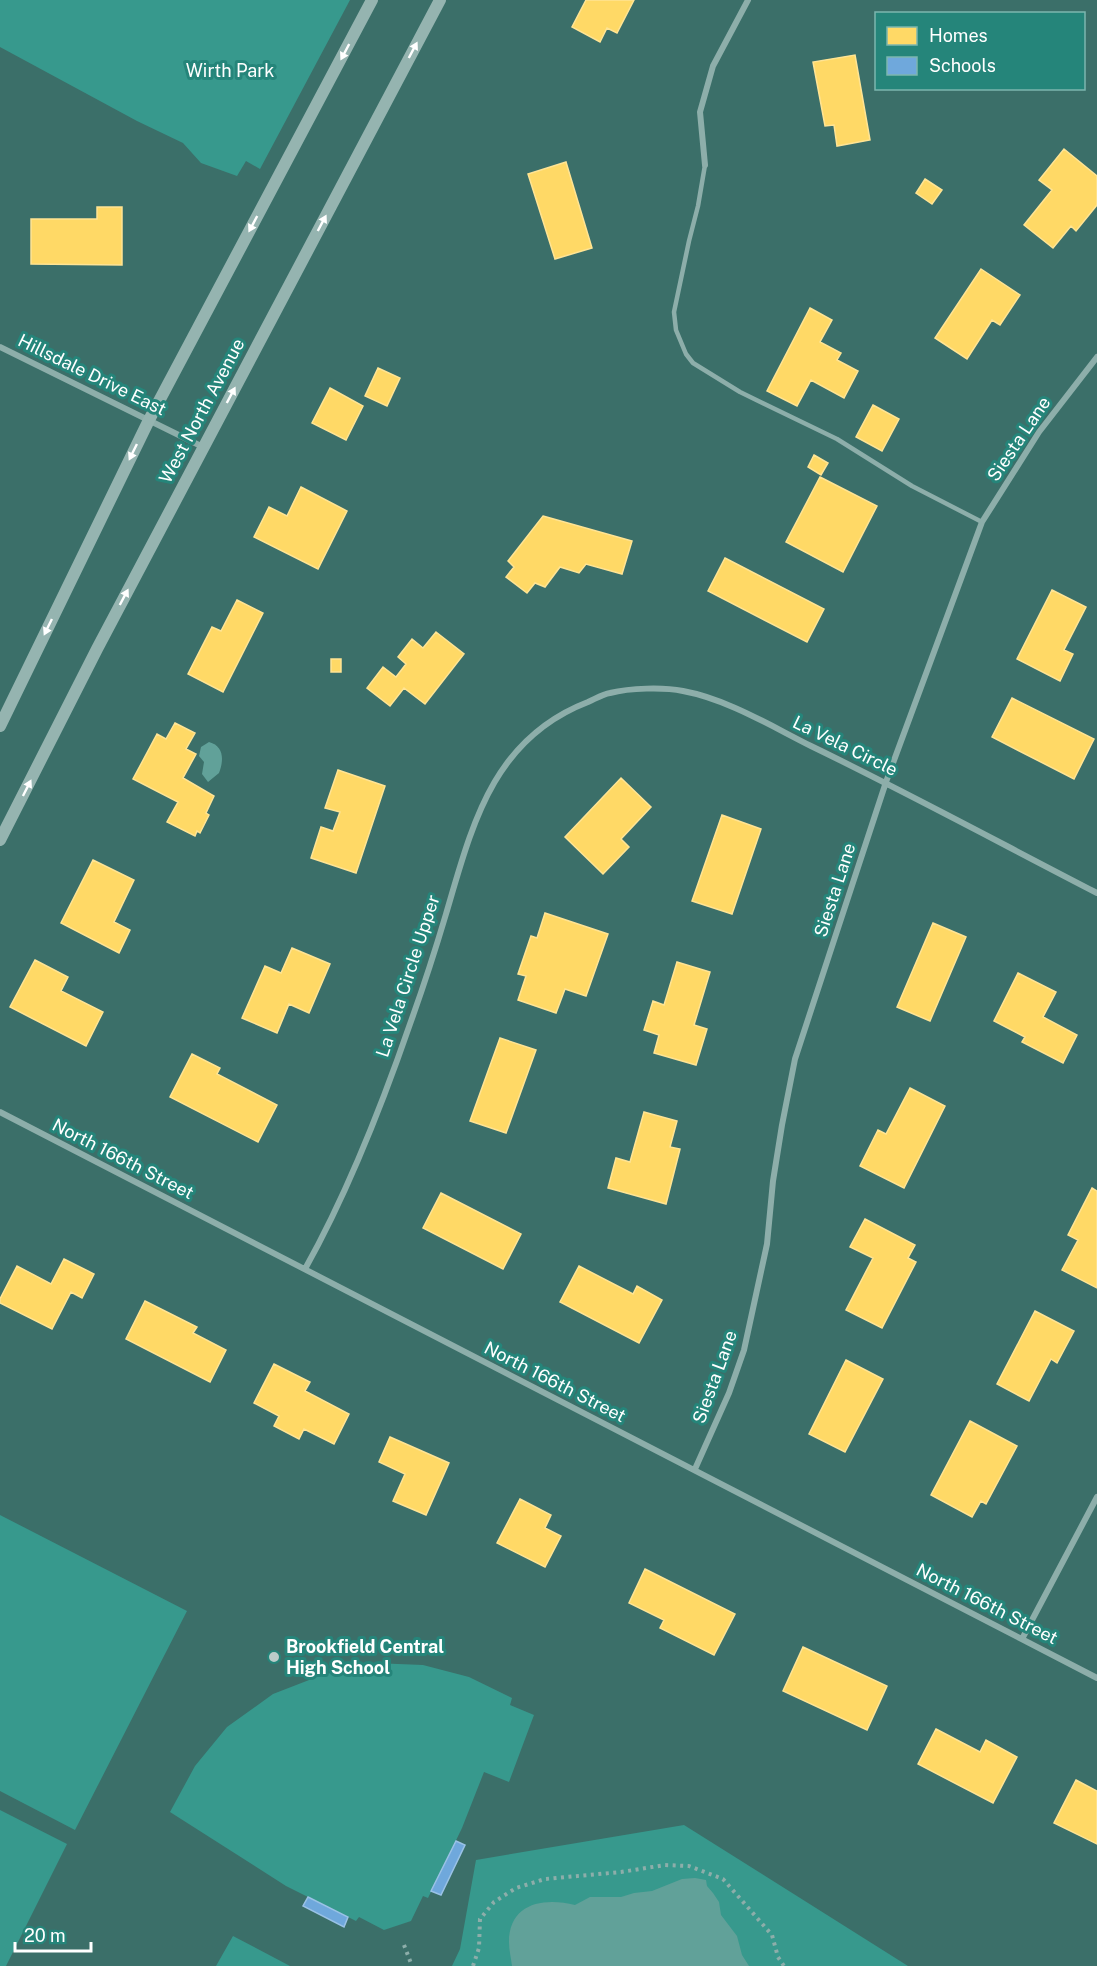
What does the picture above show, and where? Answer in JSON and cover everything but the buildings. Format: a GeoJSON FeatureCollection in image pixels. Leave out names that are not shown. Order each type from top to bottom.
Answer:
{"type":"FeatureCollection","features":[{"type":"Feature","properties":{"kind":"main road"},"geometry":{"type":"LineString","coordinates":[[0,726],[149,420],[372,0]]}},
{"type":"Feature","properties":{"kind":"main road","name":"West North Avenue"},"geometry":{"type":"LineString","coordinates":[[0,840],[97,649],[440,0]]}},
{"type":"Feature","properties":{"kind":"street"},"geometry":{"type":"LineString","coordinates":[[705,165],[700,112],[713,66],[748,0]]}},
{"type":"Feature","properties":{"kind":"street","name":"Hillsdale Drive East"},"geometry":{"type":"LineString","coordinates":[[0,347],[203,447]]}},
{"type":"Feature","properties":{"kind":"street","name":"Siesta Lane"},"geometry":{"type":"LineString","coordinates":[[695,1469],[729,1393],[744,1350],[767,1244],[773,1181],[795,1059],[886,782],[982,522],[1039,432],[1097,357]]}},
{"type":"Feature","properties":{"kind":"street","name":"La Vela Circle"},"geometry":{"type":"LineString","coordinates":[[566,712],[610,693],[647,689],[683,691],[728,705],[886,782],[1097,893]]}},
{"type":"Feature","properties":{"kind":"street","name":"La Vela Circle Upper"},"geometry":{"type":"LineString","coordinates":[[305,1269],[322,1239],[375,1116],[410,1025],[463,855],[482,805],[498,774],[519,748],[546,723],[566,712]]}},
{"type":"Feature","properties":{"kind":"street","name":"North 166th Street"},"geometry":{"type":"LineString","coordinates":[[0,1112],[1097,1678]]}},
{"type":"Feature","properties":{"kind":"street"},"geometry":{"type":"LineString","coordinates":[[1022,1639],[1097,1497]]}},
{"type":"Feature","properties":{"kind":"lane"},"geometry":{"type":"LineString","coordinates":[[705,165],[674,312],[676,330],[686,354],[698,367],[740,392],[837,439],[912,486],[982,522]]}},
{"type":"Feature","properties":{"kind":"path"},"geometry":{"type":"LineString","coordinates":[[473,1966],[479,1948],[480,1919],[494,1902],[516,1888],[545,1880],[665,1865],[689,1866],[723,1879],[772,1935],[778,1957],[784,1966]]}},
{"type":"Feature","properties":{"kind":"path"},"geometry":{"type":"LineString","coordinates":[[404,1945],[412,1966]]}},
{"type":"Feature","properties":{"kind":"green space","name":"Wirth Park"},"geometry":{"type":"Polygon","coordinates":[[[0,0],[350,0],[260,169],[246,161],[237,176],[201,163],[183,143],[137,121],[0,47],[0,0]]]}},
{"type":"Feature","properties":{"kind":"green space"},"geometry":{"type":"Polygon","coordinates":[[[0,1515],[187,1611],[75,1830],[0,1791],[0,1515]]]}},
{"type":"Feature","properties":{"kind":"green space"},"geometry":{"type":"Polygon","coordinates":[[[373,1663],[423,1665],[469,1677],[512,1698],[510,1705],[534,1715],[509,1782],[484,1772],[462,1828],[428,1898],[423,1896],[411,1921],[384,1930],[359,1917],[356,1921],[286,1886],[170,1812],[195,1766],[227,1727],[273,1694],[322,1675],[373,1663]]]}},
{"type":"Feature","properties":{"kind":"green space"},"geometry":{"type":"Polygon","coordinates":[[[0,1810],[67,1844],[6,1966],[0,1966],[0,1810]]]}},
{"type":"Feature","properties":{"kind":"green space"},"geometry":{"type":"Polygon","coordinates":[[[684,1825],[908,1966],[452,1966],[460,1949],[476,1860],[684,1825]]]}},
{"type":"Feature","properties":{"kind":"green space"},"geometry":{"type":"Polygon","coordinates":[[[233,1936],[290,1966],[216,1966],[233,1936]]]}},
{"type":"Feature","properties":{"kind":"shaded area"},"geometry":{"type":"Polygon","coordinates":[[[209,742],[220,750],[222,763],[219,773],[208,782],[202,774],[204,762],[199,756],[201,747],[209,742]]]}},
{"type":"Feature","properties":{"kind":"shaded area"},"geometry":{"type":"Polygon","coordinates":[[[682,1879],[706,1880],[707,1886],[719,1902],[721,1915],[737,1936],[742,1955],[749,1966],[512,1966],[509,1945],[511,1929],[515,1919],[530,1906],[552,1902],[575,1905],[590,1897],[621,1897],[652,1891],[682,1879]]]}},
{"type":"Feature","properties":{"kind":"place","name":"Brookfield Central High School"},"geometry":{"type":"Point","coordinates":[274,1657]}}]}
